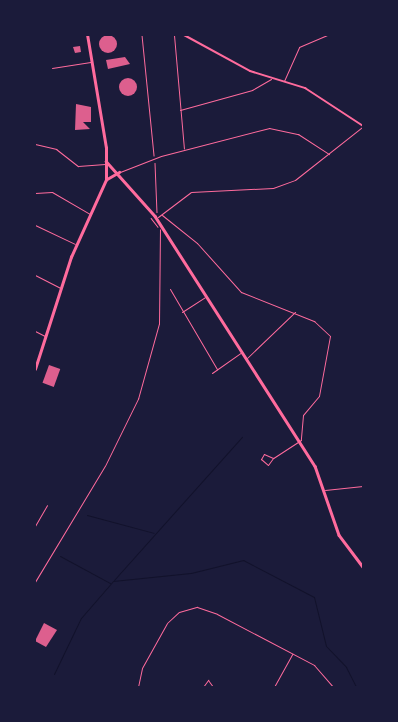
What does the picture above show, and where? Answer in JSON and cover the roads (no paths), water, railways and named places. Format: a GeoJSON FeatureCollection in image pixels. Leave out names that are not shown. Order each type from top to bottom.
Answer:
{"type":"FeatureCollection","features":[{"type":"Feature","properties":{"kind":"main road"},"geometry":{"type":"LineString","coordinates":[[35,369],[60,288],[76,245],[106,180],[107,162],[87,35]]}},
{"type":"Feature","properties":{"kind":"main road"},"geometry":{"type":"LineString","coordinates":[[107,162],[119,172],[156,218],[299,442],[325,490],[339,535],[363,567]]}},
{"type":"Feature","properties":{"kind":"main road"},"geometry":{"type":"LineString","coordinates":[[106,180],[119,172]]}},
{"type":"Feature","properties":{"kind":"street"},"geometry":{"type":"LineString","coordinates":[[174,35],[184,150]]}},
{"type":"Feature","properties":{"kind":"street"},"geometry":{"type":"LineString","coordinates":[[156,218],[191,192],[286,184],[329,154],[363,126],[313,92],[284,81],[271,79],[184,35]]}},
{"type":"Feature","properties":{"kind":"street"},"geometry":{"type":"LineString","coordinates":[[284,81],[298,47],[327,35]]}},
{"type":"Feature","properties":{"kind":"street"},"geometry":{"type":"LineString","coordinates":[[52,68],[91,62]]}},
{"type":"Feature","properties":{"kind":"street"},"geometry":{"type":"LineString","coordinates":[[180,110],[252,90],[271,79]]}},
{"type":"Feature","properties":{"kind":"street"},"geometry":{"type":"LineString","coordinates":[[119,172],[154,158],[269,128],[298,134],[329,154]]}},
{"type":"Feature","properties":{"kind":"street"},"geometry":{"type":"LineString","coordinates":[[35,144],[56,149],[78,166],[107,162]]}},
{"type":"Feature","properties":{"kind":"street"},"geometry":{"type":"LineString","coordinates":[[35,192],[52,192],[90,214]]}},
{"type":"Feature","properties":{"kind":"street"},"geometry":{"type":"LineString","coordinates":[[162,215],[196,243],[241,292],[295,312],[322,325],[332,342],[319,396],[303,415],[299,442],[273,458],[268,465],[261,460],[267,453],[273,458]]}},
{"type":"Feature","properties":{"kind":"street"},"geometry":{"type":"LineString","coordinates":[[35,225],[76,245]]}},
{"type":"Feature","properties":{"kind":"street"},"geometry":{"type":"LineString","coordinates":[[35,275],[60,288]]}},
{"type":"Feature","properties":{"kind":"street"},"geometry":{"type":"LineString","coordinates":[[170,289],[217,368]]}},
{"type":"Feature","properties":{"kind":"street"},"geometry":{"type":"LineString","coordinates":[[182,312],[205,297]]}},
{"type":"Feature","properties":{"kind":"street"},"geometry":{"type":"LineString","coordinates":[[245,359],[295,312]]}},
{"type":"Feature","properties":{"kind":"street"},"geometry":{"type":"LineString","coordinates":[[35,331],[45,336]]}},
{"type":"Feature","properties":{"kind":"street"},"geometry":{"type":"LineString","coordinates":[[212,373],[242,353]]}},
{"type":"Feature","properties":{"kind":"street"},"geometry":{"type":"LineString","coordinates":[[325,490],[363,486]]}},
{"type":"Feature","properties":{"kind":"street"},"geometry":{"type":"LineString","coordinates":[[35,526],[47,505]]}},
{"type":"Feature","properties":{"kind":"street"},"geometry":{"type":"LineString","coordinates":[[138,687],[142,668],[167,623],[188,609],[217,614],[292,653],[314,665],[333,687]]}},
{"type":"Feature","properties":{"kind":"street"},"geometry":{"type":"LineString","coordinates":[[274,687],[292,653]]}},
{"type":"Feature","properties":{"kind":"street"},"geometry":{"type":"LineString","coordinates":[[203,687],[208,680],[213,687]]}},
{"type":"Feature","properties":{"kind":"waterway"},"geometry":{"type":"LineString","coordinates":[[114,580],[242,437]]}},
{"type":"Feature","properties":{"kind":"waterway"},"geometry":{"type":"LineString","coordinates":[[87,515],[154,533]]}},
{"type":"Feature","properties":{"kind":"waterway"},"geometry":{"type":"LineString","coordinates":[[60,556],[110,583]]}},
{"type":"Feature","properties":{"kind":"waterway"},"geometry":{"type":"LineString","coordinates":[[54,674],[81,618],[113,581],[191,573],[243,560],[314,597],[326,646],[346,667],[356,687]]}}]}
